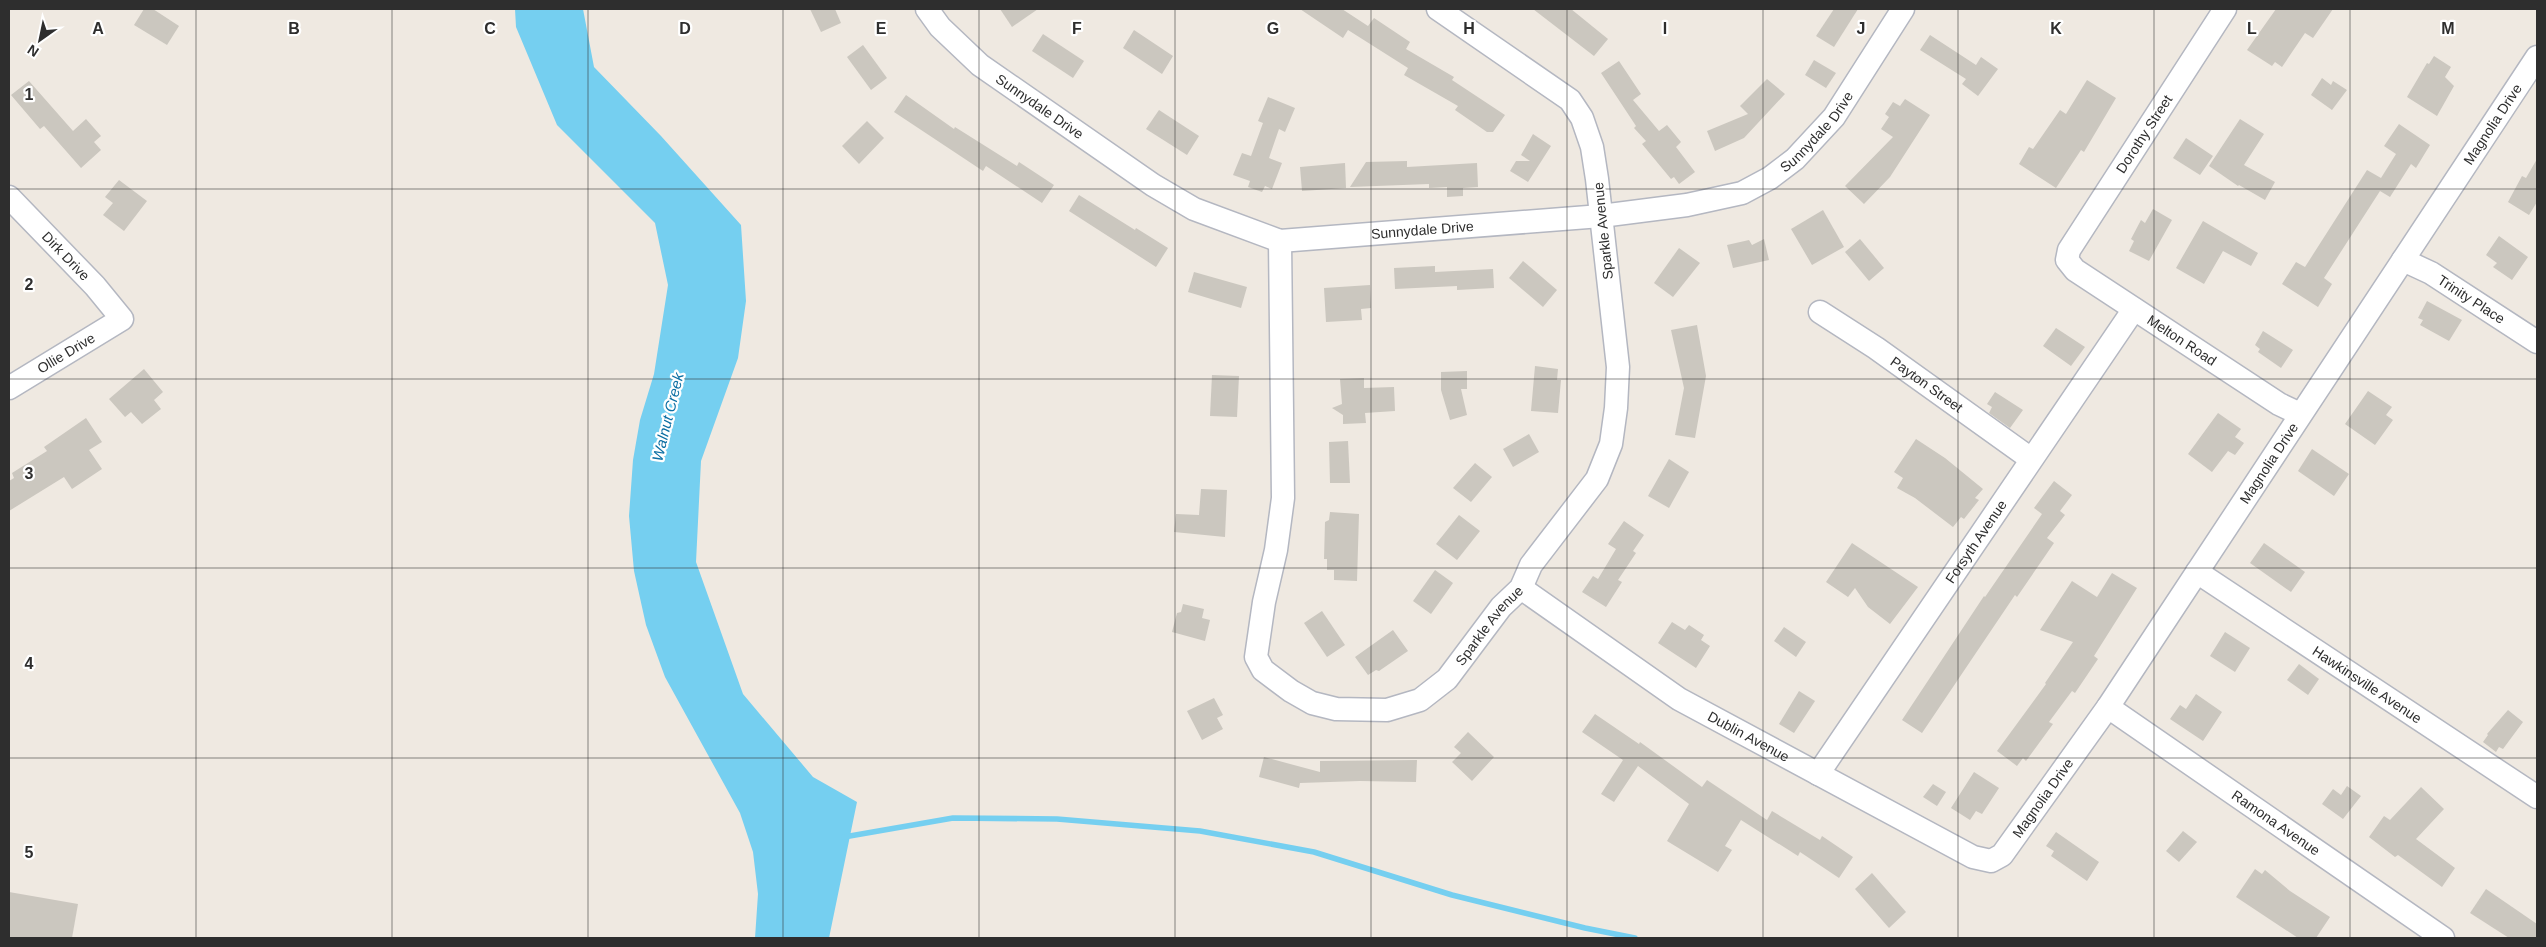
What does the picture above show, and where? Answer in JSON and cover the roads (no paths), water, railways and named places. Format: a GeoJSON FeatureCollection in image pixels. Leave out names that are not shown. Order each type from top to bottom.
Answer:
{"type":"FeatureCollection","features":[{"type":"Feature","properties":{"kind":"street","name":"Sunnydale Drive"},"geometry":{"type":"LineString","coordinates":[[926,9],[940,27],[980,65],[1153,185],[1194,209],[1280,241],[1601,216],[1687,205],[1742,193],[1770,178],[1794,159],[1834,117],[1903,9]]}},
{"type":"Feature","properties":{"kind":"street","name":"Sparkle Avenue"},"geometry":{"type":"LineString","coordinates":[[1280,241],[1283,498],[1276,550],[1264,602],[1256,657],[1263,670],[1290,691],[1312,703],[1336,709],[1387,710],[1420,700],[1447,679],[1500,606],[1521,588],[1531,565],[1597,479],[1611,444],[1616,408],[1618,367],[1601,216],[1592,147],[1582,118],[1570,100],[1438,9]]}},
{"type":"Feature","properties":{"kind":"street","name":"Dorothy Street"},"geometry":{"type":"LineString","coordinates":[[2067,260],[2069,250],[2225,9]]}},
{"type":"Feature","properties":{"kind":"street","name":"Magnolia Drive"},"geometry":{"type":"LineString","coordinates":[[1991,861],[2002,855],[2108,707],[2537,57]]}},
{"type":"Feature","properties":{"kind":"street","name":"Dirk Drive"},"geometry":{"type":"LineString","coordinates":[[9,197],[95,286],[122,319]]}},
{"type":"Feature","properties":{"kind":"street","name":"Melton Road"},"geometry":{"type":"LineString","coordinates":[[2067,260],[2075,270],[2134,309],[2279,404],[2300,414]]}},
{"type":"Feature","properties":{"kind":"street","name":"Trinity Place"},"geometry":{"type":"LineString","coordinates":[[2403,260],[2431,273],[2537,342]]}},
{"type":"Feature","properties":{"kind":"street","name":"Forsyth Avenue"},"geometry":{"type":"LineString","coordinates":[[1818,774],[2134,309]]}},
{"type":"Feature","properties":{"kind":"street","name":"Payton Street"},"geometry":{"type":"LineString","coordinates":[[1820,312],[1876,348],[2031,459]]}},
{"type":"Feature","properties":{"kind":"street","name":"Ollie Drive"},"geometry":{"type":"LineString","coordinates":[[9,388],[122,319]]}},
{"type":"Feature","properties":{"kind":"street","name":"Hawkinsville Avenue"},"geometry":{"type":"LineString","coordinates":[[2197,572],[2537,797]]}},
{"type":"Feature","properties":{"kind":"street","name":"Dublin Avenue"},"geometry":{"type":"LineString","coordinates":[[1521,588],[1679,699],[1973,857],[1991,861]]}},
{"type":"Feature","properties":{"kind":"street","name":"Ramona Avenue"},"geometry":{"type":"LineString","coordinates":[[2108,707],[2442,938]]}},
{"type":"Feature","properties":{"kind":"water","name":"Walnut Creek"},"geometry":{"type":"Polygon","coordinates":[[[515,9],[583,9],[594,67],[661,136],[741,225],[746,301],[738,358],[701,461],[696,562],[743,694],[813,777],[857,802],[829,938],[755,938],[758,894],[753,852],[740,813],[665,677],[646,625],[634,571],[629,516],[633,460],[640,420],[654,374],[668,285],[655,223],[557,125],[516,27],[515,9]]]}},
{"type":"Feature","properties":{"kind":"waterway"},"geometry":{"type":"LineString","coordinates":[[844,837],[953,818],[1057,819],[1200,831],[1314,852],[1452,895],[1585,928],[1635,938]]}}]}
